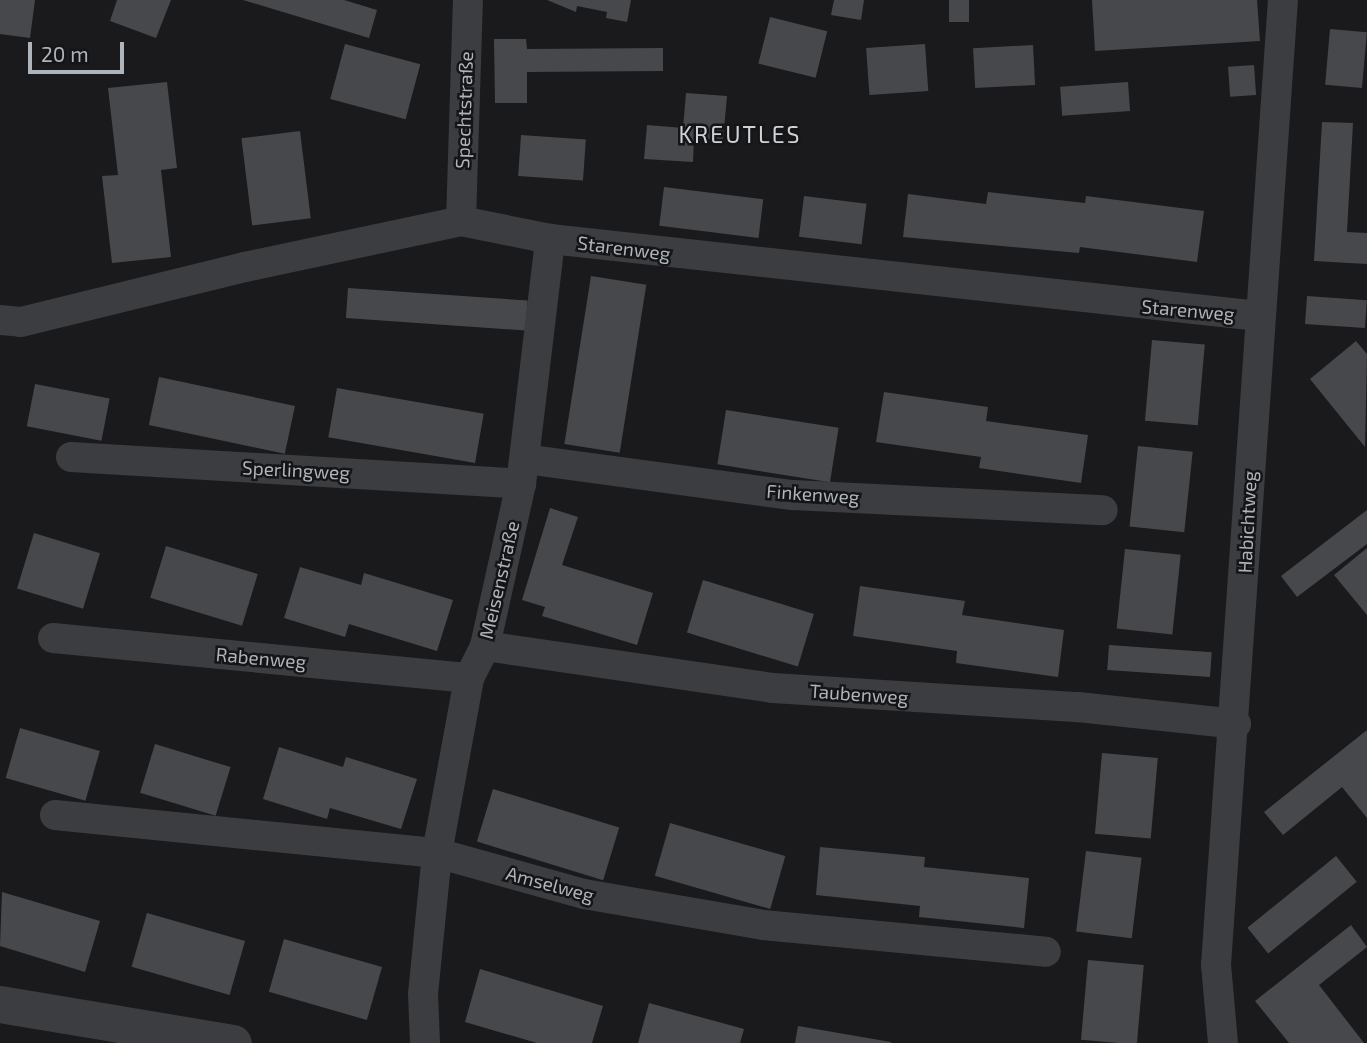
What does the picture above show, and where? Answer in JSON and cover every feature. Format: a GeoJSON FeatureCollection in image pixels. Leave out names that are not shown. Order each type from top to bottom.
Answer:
{"type":"FeatureCollection","features":[{"type":"Feature","properties":{"kind":"street","name":"Spechtstraße"},"geometry":{"type":"LineString","coordinates":[[461,221],[468,0]]}},
{"type":"Feature","properties":{"kind":"street","name":"Habichtweg"},"geometry":{"type":"LineString","coordinates":[[1223,1043],[1216,965],[1236,723],[1259,316],[1283,0]]}},
{"type":"Feature","properties":{"kind":"street","name":"Starenweg"},"geometry":{"type":"LineString","coordinates":[[0,320],[21,322],[245,267],[461,221],[550,239],[1259,316]]}},
{"type":"Feature","properties":{"kind":"street","name":"Meisenstraße"},"geometry":{"type":"LineString","coordinates":[[425,1043],[423,994],[437,853],[469,678],[485,646],[523,471],[550,239]]}},
{"type":"Feature","properties":{"kind":"street","name":"Sperlingweg"},"geometry":{"type":"LineString","coordinates":[[71,457],[523,471]]}},
{"type":"Feature","properties":{"kind":"street","name":"Finkenweg"},"geometry":{"type":"LineString","coordinates":[[523,471],[793,495],[1103,510]]}},
{"type":"Feature","properties":{"kind":"street","name":"Rabenweg"},"geometry":{"type":"LineString","coordinates":[[53,638],[469,678]]}},
{"type":"Feature","properties":{"kind":"street","name":"Taubenweg"},"geometry":{"type":"LineString","coordinates":[[485,646],[773,688],[1078,707],[1236,723]]}},
{"type":"Feature","properties":{"kind":"street","name":"Amselweg"},"geometry":{"type":"LineString","coordinates":[[55,815],[437,853],[583,894],[763,925],[1045,952]]}},
{"type":"Feature","properties":{"kind":"street"},"geometry":{"type":"LineString","coordinates":[[0,1004],[233,1043]]}},
{"type":"Feature","properties":{"kind":"building"},"geometry":{"type":"Polygon","coordinates":[[[0,0],[35,0],[30,38],[0,34],[0,0]]]}},
{"type":"Feature","properties":{"kind":"building"},"geometry":{"type":"Polygon","coordinates":[[[117,0],[171,0],[156,38],[110,21],[117,0]]]}},
{"type":"Feature","properties":{"kind":"building"},"geometry":{"type":"Polygon","coordinates":[[[243,0],[344,0],[377,10],[369,38],[243,0]]]}},
{"type":"Feature","properties":{"kind":"building"},"geometry":{"type":"Polygon","coordinates":[[[547,0],[631,0],[627,22],[606,18],[607,12],[577,6],[576,12],[547,0]]]}},
{"type":"Feature","properties":{"kind":"building"},"geometry":{"type":"Polygon","coordinates":[[[834,0],[864,0],[861,20],[831,15],[834,0]]]}},
{"type":"Feature","properties":{"kind":"building"},"geometry":{"type":"Polygon","coordinates":[[[949,0],[969,0],[969,22],[949,22],[949,0]]]}},
{"type":"Feature","properties":{"kind":"building"},"geometry":{"type":"Polygon","coordinates":[[[1092,0],[1257,0],[1260,41],[1095,51],[1092,0]]]}},
{"type":"Feature","properties":{"kind":"building"},"geometry":{"type":"Polygon","coordinates":[[[770,17],[827,31],[816,78],[758,64],[770,17]]]}},
{"type":"Feature","properties":{"kind":"building"},"geometry":{"type":"Polygon","coordinates":[[[1330,29],[1367,32],[1362,88],[1325,85],[1330,29]]]}},
{"type":"Feature","properties":{"kind":"building"},"geometry":{"type":"Polygon","coordinates":[[[494,39],[526,39],[527,49],[663,48],[663,71],[527,72],[527,103],[495,103],[494,39]]]}},
{"type":"Feature","properties":{"kind":"building"},"geometry":{"type":"Polygon","coordinates":[[[345,44],[420,64],[406,119],[330,99],[345,44]]]}},
{"type":"Feature","properties":{"kind":"building"},"geometry":{"type":"Polygon","coordinates":[[[925,44],[928,91],[869,95],[866,48],[925,44]]]}},
{"type":"Feature","properties":{"kind":"building"},"geometry":{"type":"Polygon","coordinates":[[[1033,45],[1035,85],[975,88],[973,48],[1033,45]]]}},
{"type":"Feature","properties":{"kind":"building"},"geometry":{"type":"Polygon","coordinates":[[[1254,65],[1256,95],[1230,97],[1228,67],[1254,65]]]}},
{"type":"Feature","properties":{"kind":"building"},"geometry":{"type":"Polygon","coordinates":[[[167,82],[177,168],[161,170],[171,257],[112,263],[102,176],[118,175],[108,88],[167,82]]]}},
{"type":"Feature","properties":{"kind":"building"},"geometry":{"type":"Polygon","coordinates":[[[1128,82],[1130,111],[1062,116],[1060,87],[1128,82]]]}},
{"type":"Feature","properties":{"kind":"building"},"geometry":{"type":"Polygon","coordinates":[[[686,93],[727,96],[723,140],[694,138],[693,162],[644,159],[647,125],[683,128],[686,93]]]}},
{"type":"Feature","properties":{"kind":"building"},"geometry":{"type":"Polygon","coordinates":[[[1322,122],[1353,123],[1347,232],[1367,233],[1367,264],[1314,261],[1322,122]]]}},
{"type":"Feature","properties":{"kind":"building"},"geometry":{"type":"Polygon","coordinates":[[[300,131],[311,218],[252,226],[241,138],[300,131]]]}},
{"type":"Feature","properties":{"kind":"building"},"geometry":{"type":"Polygon","coordinates":[[[521,135],[586,140],[583,180],[518,176],[521,135]]]}},
{"type":"Feature","properties":{"kind":"building"},"geometry":{"type":"Polygon","coordinates":[[[664,187],[763,199],[759,238],[659,226],[664,187]]]}},
{"type":"Feature","properties":{"kind":"building"},"geometry":{"type":"Polygon","coordinates":[[[988,192],[1085,203],[1086,196],[1204,211],[1197,262],[1080,247],[1079,253],[903,237],[908,194],[986,204],[988,192]]]}},
{"type":"Feature","properties":{"kind":"building"},"geometry":{"type":"Polygon","coordinates":[[[804,196],[867,204],[862,244],[799,237],[804,196]]]}},
{"type":"Feature","properties":{"kind":"building"},"geometry":{"type":"Polygon","coordinates":[[[591,276],[646,285],[620,453],[564,444],[591,276]]]}},
{"type":"Feature","properties":{"kind":"building"},"geometry":{"type":"Polygon","coordinates":[[[348,288],[528,301],[525,330],[346,318],[348,288]]]}},
{"type":"Feature","properties":{"kind":"building"},"geometry":{"type":"Polygon","coordinates":[[[1307,296],[1367,300],[1365,328],[1305,324],[1307,296]]]}},
{"type":"Feature","properties":{"kind":"building"},"geometry":{"type":"Polygon","coordinates":[[[1152,340],[1205,345],[1198,425],[1145,421],[1152,340]]]}},
{"type":"Feature","properties":{"kind":"building"},"geometry":{"type":"Polygon","coordinates":[[[1356,341],[1367,354],[1365,447],[1310,379],[1356,341]]]}},
{"type":"Feature","properties":{"kind":"building"},"geometry":{"type":"Polygon","coordinates":[[[159,377],[295,406],[285,454],[149,425],[159,377]]]}},
{"type":"Feature","properties":{"kind":"building"},"geometry":{"type":"Polygon","coordinates":[[[35,384],[110,399],[101,441],[27,426],[35,384]]]}},
{"type":"Feature","properties":{"kind":"building"},"geometry":{"type":"Polygon","coordinates":[[[337,388],[484,414],[475,463],[328,437],[337,388]]]}},
{"type":"Feature","properties":{"kind":"building"},"geometry":{"type":"Polygon","coordinates":[[[884,392],[988,407],[986,421],[1088,435],[1081,483],[979,468],[981,457],[876,442],[884,392]]]}},
{"type":"Feature","properties":{"kind":"building"},"geometry":{"type":"Polygon","coordinates":[[[726,410],[839,428],[830,482],[717,464],[726,410]]]}},
{"type":"Feature","properties":{"kind":"building"},"geometry":{"type":"Polygon","coordinates":[[[1138,446],[1193,452],[1184,532],[1130,527],[1138,446]]]}},
{"type":"Feature","properties":{"kind":"building"},"geometry":{"type":"Polygon","coordinates":[[[550,508],[578,517],[562,565],[653,593],[637,645],[542,616],[545,607],[522,600],[550,508]]]}},
{"type":"Feature","properties":{"kind":"building"},"geometry":{"type":"Polygon","coordinates":[[[1367,510],[1367,544],[1297,597],[1281,576],[1367,510]]]}},
{"type":"Feature","properties":{"kind":"building"},"geometry":{"type":"Polygon","coordinates":[[[34,533],[100,553],[83,609],[17,588],[34,533]]]}},
{"type":"Feature","properties":{"kind":"building"},"geometry":{"type":"Polygon","coordinates":[[[166,546],[258,574],[242,626],[150,598],[166,546]]]}},
{"type":"Feature","properties":{"kind":"building"},"geometry":{"type":"Polygon","coordinates":[[[1367,548],[1367,615],[1334,575],[1367,548]]]}},
{"type":"Feature","properties":{"kind":"building"},"geometry":{"type":"Polygon","coordinates":[[[1125,549],[1181,555],[1172,634],[1117,629],[1125,549]]]}},
{"type":"Feature","properties":{"kind":"building"},"geometry":{"type":"Polygon","coordinates":[[[300,567],[361,585],[364,573],[453,600],[437,651],[349,624],[345,637],[284,618],[300,567]]]}},
{"type":"Feature","properties":{"kind":"building"},"geometry":{"type":"Polygon","coordinates":[[[703,580],[814,614],[798,667],[687,633],[703,580]]]}},
{"type":"Feature","properties":{"kind":"building"},"geometry":{"type":"Polygon","coordinates":[[[860,586],[965,601],[962,615],[1064,630],[1058,677],[956,663],[957,651],[853,636],[860,586]]]}},
{"type":"Feature","properties":{"kind":"building"},"geometry":{"type":"Polygon","coordinates":[[[1109,645],[1212,652],[1210,677],[1107,670],[1109,645]]]}},
{"type":"Feature","properties":{"kind":"building"},"geometry":{"type":"Polygon","coordinates":[[[20,728],[100,751],[85,801],[6,778],[20,728]]]}},
{"type":"Feature","properties":{"kind":"building"},"geometry":{"type":"Polygon","coordinates":[[[1367,730],[1367,818],[1342,787],[1283,835],[1264,812],[1367,730]]]}},
{"type":"Feature","properties":{"kind":"building"},"geometry":{"type":"Polygon","coordinates":[[[155,744],[231,767],[216,816],[140,793],[155,744]]]}},
{"type":"Feature","properties":{"kind":"building"},"geometry":{"type":"Polygon","coordinates":[[[279,747],[343,767],[346,757],[417,779],[401,829],[330,808],[327,819],[263,799],[279,747]]]}},
{"type":"Feature","properties":{"kind":"building"},"geometry":{"type":"Polygon","coordinates":[[[1102,753],[1158,758],[1151,839],[1095,834],[1102,753]]]}},
{"type":"Feature","properties":{"kind":"building"},"geometry":{"type":"Polygon","coordinates":[[[493,789],[619,828],[603,880],[477,842],[493,789]]]}},
{"type":"Feature","properties":{"kind":"building"},"geometry":{"type":"Polygon","coordinates":[[[670,823],[785,856],[770,909],[655,876],[670,823]]]}},
{"type":"Feature","properties":{"kind":"building"},"geometry":{"type":"Polygon","coordinates":[[[820,847],[925,857],[924,867],[1029,878],[1024,928],[919,917],[920,906],[816,895],[820,847]]]}},
{"type":"Feature","properties":{"kind":"building"},"geometry":{"type":"Polygon","coordinates":[[[1086,851],[1142,858],[1132,938],[1076,931],[1086,851]]]}},
{"type":"Feature","properties":{"kind":"building"},"geometry":{"type":"Polygon","coordinates":[[[1336,856],[1357,882],[1268,953],[1247,928],[1336,856]]]}},
{"type":"Feature","properties":{"kind":"building"},"geometry":{"type":"Polygon","coordinates":[[[2,892],[100,921],[85,972],[0,946],[2,892]]]}},
{"type":"Feature","properties":{"kind":"building"},"geometry":{"type":"Polygon","coordinates":[[[147,913],[245,941],[230,995],[132,967],[147,913]]]}},
{"type":"Feature","properties":{"kind":"building"},"geometry":{"type":"Polygon","coordinates":[[[1351,925],[1367,947],[1319,985],[1364,1043],[1289,1043],[1255,1001],[1351,925]]]}},
{"type":"Feature","properties":{"kind":"building"},"geometry":{"type":"Polygon","coordinates":[[[284,939],[382,967],[367,1020],[269,992],[284,939]]]}},
{"type":"Feature","properties":{"kind":"building"},"geometry":{"type":"Polygon","coordinates":[[[1088,960],[1144,965],[1137,1043],[1081,1040],[1088,960]]]}},
{"type":"Feature","properties":{"kind":"building"},"geometry":{"type":"Polygon","coordinates":[[[480,969],[603,1006],[592,1043],[537,1043],[465,1022],[480,969]]]}},
{"type":"Feature","properties":{"kind":"building"},"geometry":{"type":"Polygon","coordinates":[[[649,1003],[744,1029],[740,1043],[638,1043],[649,1003]]]}},
{"type":"Feature","properties":{"kind":"building"},"geometry":{"type":"Polygon","coordinates":[[[798,1026],[891,1042],[891,1043],[795,1043],[798,1026]]]}},
{"type":"Feature","properties":{"kind":"district","name":"KREUTLES"},"geometry":{"type":"Point","coordinates":[740,134]}}]}
